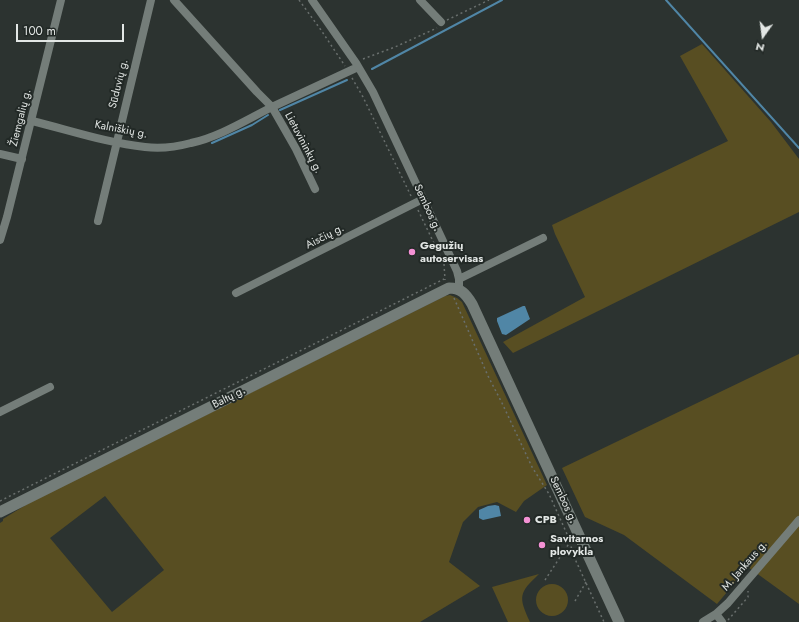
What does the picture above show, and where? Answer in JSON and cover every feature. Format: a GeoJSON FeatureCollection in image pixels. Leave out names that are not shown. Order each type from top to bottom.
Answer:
{"type":"FeatureCollection","features":[{"type":"Feature","properties":{"kind":"main road","name":"Baltų g."},"geometry":{"type":"LineString","coordinates":[[0,512],[453,284]]}},
{"type":"Feature","properties":{"kind":"main road","name":"Sembos g."},"geometry":{"type":"LineString","coordinates":[[453,284],[468,297],[474,309],[619,622]]}},
{"type":"Feature","properties":{"kind":"street","name":"Žiemgalių g."},"geometry":{"type":"LineString","coordinates":[[0,240],[8,216],[61,0]]}},
{"type":"Feature","properties":{"kind":"street","name":"Sūduvių g."},"geometry":{"type":"LineString","coordinates":[[98,221],[151,0]]}},
{"type":"Feature","properties":{"kind":"street"},"geometry":{"type":"LineString","coordinates":[[174,0],[272,107]]}},
{"type":"Feature","properties":{"kind":"street","name":"Sembos g."},"geometry":{"type":"LineString","coordinates":[[312,0],[357,65],[373,92],[457,271],[453,284]]}},
{"type":"Feature","properties":{"kind":"street"},"geometry":{"type":"LineString","coordinates":[[420,0],[441,22]]}},
{"type":"Feature","properties":{"kind":"street","name":"Kalniškių g."},"geometry":{"type":"LineString","coordinates":[[32,121],[116,142],[153,148],[167,148],[192,143],[221,132],[348,72],[357,65]]}},
{"type":"Feature","properties":{"kind":"street","name":"Lietuvininkų g."},"geometry":{"type":"LineString","coordinates":[[272,107],[296,149],[315,189]]}},
{"type":"Feature","properties":{"kind":"street"},"geometry":{"type":"LineString","coordinates":[[0,154],[22,159]]}},
{"type":"Feature","properties":{"kind":"street","name":"Aisčių g."},"geometry":{"type":"LineString","coordinates":[[236,294],[423,199]]}},
{"type":"Feature","properties":{"kind":"street"},"geometry":{"type":"LineString","coordinates":[[453,284],[543,238]]}},
{"type":"Feature","properties":{"kind":"street"},"geometry":{"type":"LineString","coordinates":[[0,412],[50,387]]}},
{"type":"Feature","properties":{"kind":"street","name":"M. Jankaus g."},"geometry":{"type":"LineString","coordinates":[[703,622],[716,614],[799,520]]}},
{"type":"Feature","properties":{"kind":"street"},"geometry":{"type":"LineString","coordinates":[[716,614],[722,622]]}},
{"type":"Feature","properties":{"kind":"path"},"geometry":{"type":"LineString","coordinates":[[299,0],[321,30],[363,97],[444,264],[488,376],[532,467],[549,494],[570,542],[575,559],[604,622]]}},
{"type":"Feature","properties":{"kind":"path"},"geometry":{"type":"LineString","coordinates":[[357,65],[429,32],[439,27],[441,22],[458,16],[489,0]]}},
{"type":"Feature","properties":{"kind":"path"},"geometry":{"type":"LineString","coordinates":[[0,500],[453,284]]}},
{"type":"Feature","properties":{"kind":"path"},"geometry":{"type":"LineString","coordinates":[[545,580],[570,542]]}},
{"type":"Feature","properties":{"kind":"path"},"geometry":{"type":"LineString","coordinates":[[575,601],[586,582]]}},
{"type":"Feature","properties":{"kind":"path"},"geometry":{"type":"LineString","coordinates":[[727,622],[748,597],[748,591],[744,584]]}},
{"type":"Feature","properties":{"kind":"shaded area"},"geometry":{"type":"Polygon","coordinates":[[[702,44],[771,122],[799,159],[799,212],[513,353],[503,342],[585,297],[552,225],[728,141],[680,56],[702,44]]]}},
{"type":"Feature","properties":{"kind":"shaded area"},"geometry":{"type":"Polygon","coordinates":[[[450,295],[462,302],[547,485],[524,501],[516,512],[497,502],[478,507],[463,522],[449,562],[480,586],[420,622],[0,622],[0,523],[3,519],[29,503],[445,296],[450,295]],[[105,496],[50,538],[112,612],[164,570],[105,496]]]}},
{"type":"Feature","properties":{"kind":"shaded area"},"geometry":{"type":"Polygon","coordinates":[[[799,354],[799,604],[748,567],[717,604],[624,535],[585,517],[562,468],[799,354]]]}},
{"type":"Feature","properties":{"kind":"shaded area"},"geometry":{"type":"Polygon","coordinates":[[[539,574],[527,586],[522,595],[522,600],[530,622],[508,622],[492,587],[539,574]]]}},
{"type":"Feature","properties":{"kind":"shaded area"},"geometry":{"type":"Polygon","coordinates":[[[549,584],[555,584],[565,591],[568,600],[567,606],[561,613],[555,616],[549,616],[539,609],[536,603],[536,597],[543,587],[549,584]]]}},
{"type":"Feature","properties":{"kind":"water"},"geometry":{"type":"Polygon","coordinates":[[[525,306],[530,319],[506,335],[502,334],[497,318],[525,306]]]}},
{"type":"Feature","properties":{"kind":"water"},"geometry":{"type":"Polygon","coordinates":[[[495,505],[499,506],[501,516],[483,520],[479,518],[479,510],[495,505]]]}},
{"type":"Feature","properties":{"kind":"waterway"},"geometry":{"type":"LineString","coordinates":[[372,69],[502,0]]}},
{"type":"Feature","properties":{"kind":"waterway"},"geometry":{"type":"LineString","coordinates":[[666,0],[799,148]]}},
{"type":"Feature","properties":{"kind":"waterway"},"geometry":{"type":"LineString","coordinates":[[280,110],[347,80]]}},
{"type":"Feature","properties":{"kind":"waterway"},"geometry":{"type":"LineString","coordinates":[[212,143],[252,125],[268,115]]}},
{"type":"Feature","properties":{"kind":"place","name":"Gegužių autoservisas"},"geometry":{"type":"Point","coordinates":[412,252]}},
{"type":"Feature","properties":{"kind":"place","name":"CPB"},"geometry":{"type":"Point","coordinates":[527,520]}},
{"type":"Feature","properties":{"kind":"place","name":"Savitarnos plovykla"},"geometry":{"type":"Point","coordinates":[542,545]}}]}
